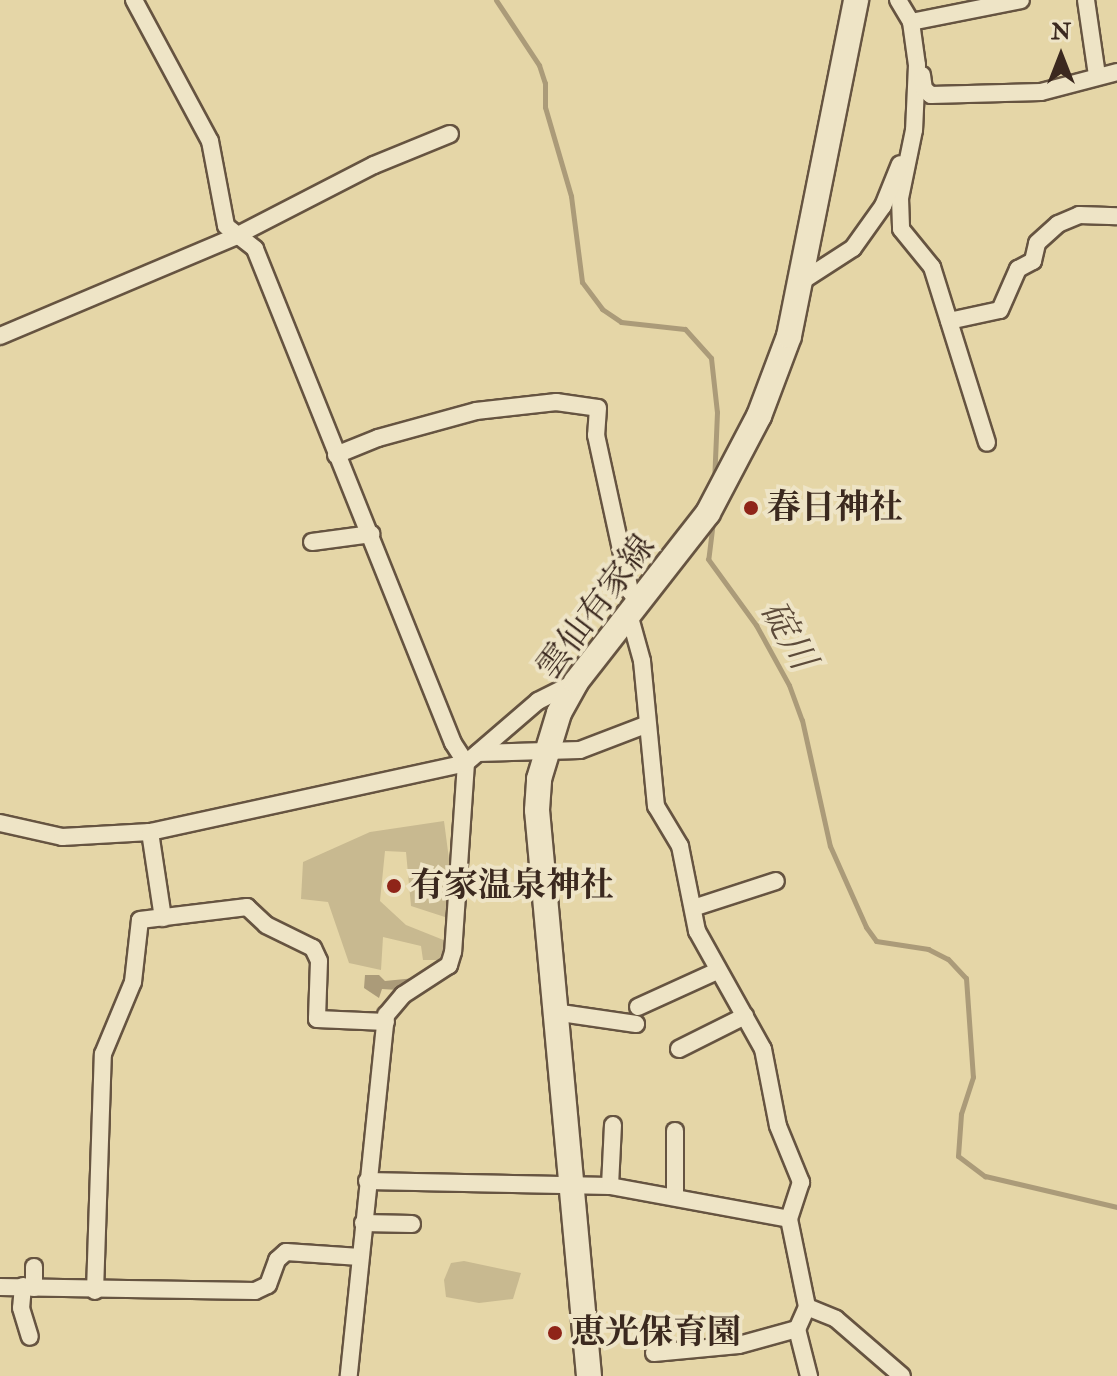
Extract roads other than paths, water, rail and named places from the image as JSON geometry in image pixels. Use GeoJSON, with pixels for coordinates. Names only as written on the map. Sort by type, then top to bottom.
{"type":"FeatureCollection","features":[{"type":"Feature","properties":{"kind":"main road","name":"雲仙有家線"},"geometry":{"type":"LineString","coordinates":[[589,1376],[537,810],[545,750],[576,682],[708,513],[759,416],[789,336],[856,0]]}},
{"type":"Feature","properties":{"kind":"street"},"geometry":{"type":"LineString","coordinates":[[134,0],[210,141],[226,226],[234,237],[255,249],[453,743],[472,758]]}},
{"type":"Feature","properties":{"kind":"street"},"geometry":{"type":"LineString","coordinates":[[898,0],[911,22],[917,65],[924,89],[931,95],[1041,92],[1117,72]]}},
{"type":"Feature","properties":{"kind":"street"},"geometry":{"type":"LineString","coordinates":[[911,22],[1021,0]]}},
{"type":"Feature","properties":{"kind":"street"},"geometry":{"type":"LineString","coordinates":[[1086,0],[1097,75]]}},
{"type":"Feature","properties":{"kind":"street"},"geometry":{"type":"LineString","coordinates":[[917,65],[914,130],[900,198],[901,229],[932,267],[987,443]]}},
{"type":"Feature","properties":{"kind":"street"},"geometry":{"type":"LineString","coordinates":[[799,283],[829,268],[869,229],[914,130]]}},
{"type":"Feature","properties":{"kind":"street"},"geometry":{"type":"LineString","coordinates":[[0,336],[234,237],[374,165],[450,134]]}},
{"type":"Feature","properties":{"kind":"street"},"geometry":{"type":"LineString","coordinates":[[949,321],[1000,310],[1018,269],[1033,261],[1037,243],[1058,224],[1079,215],[1117,216]]}},
{"type":"Feature","properties":{"kind":"street"},"geometry":{"type":"LineString","coordinates":[[336,455],[378,438],[476,411],[556,402],[598,408],[596,435],[634,609],[642,661],[645,725],[656,806],[680,846],[697,931],[763,1049],[778,1126],[801,1182],[789,1219],[807,1307],[797,1329],[809,1376]]}},
{"type":"Feature","properties":{"kind":"street"},"geometry":{"type":"LineString","coordinates":[[312,542],[371,534]]}},
{"type":"Feature","properties":{"kind":"street"},"geometry":{"type":"LineString","coordinates":[[349,1376],[386,1022],[394,1004],[449,965],[453,952],[472,758],[538,701],[576,682]]}},
{"type":"Feature","properties":{"kind":"street"},"geometry":{"type":"LineString","coordinates":[[0,823],[62,837],[150,832],[472,758],[545,750],[580,750],[645,725]]}},
{"type":"Feature","properties":{"kind":"street"},"geometry":{"type":"LineString","coordinates":[[150,832],[163,918]]}},
{"type":"Feature","properties":{"kind":"street"},"geometry":{"type":"LineString","coordinates":[[693,908],[776,881]]}},
{"type":"Feature","properties":{"kind":"street"},"geometry":{"type":"LineString","coordinates":[[95,1291],[103,1054],[133,982],[136,928],[140,920],[247,907],[266,925],[313,948],[319,961],[317,1019],[386,1022]]}},
{"type":"Feature","properties":{"kind":"street"},"geometry":{"type":"LineString","coordinates":[[554,1012],[637,1016],[717,971]]}},
{"type":"Feature","properties":{"kind":"street"},"geometry":{"type":"LineString","coordinates":[[679,1049],[745,1016]]}},
{"type":"Feature","properties":{"kind":"street"},"geometry":{"type":"LineString","coordinates":[[610,1186],[613,1125]]}},
{"type":"Feature","properties":{"kind":"street"},"geometry":{"type":"LineString","coordinates":[[675,1131],[675,1194]]}},
{"type":"Feature","properties":{"kind":"street"},"geometry":{"type":"LineString","coordinates":[[367,1181],[610,1186],[675,1194],[789,1219]]}},
{"type":"Feature","properties":{"kind":"street"},"geometry":{"type":"LineString","coordinates":[[363,1223],[412,1224]]}},
{"type":"Feature","properties":{"kind":"street"},"geometry":{"type":"LineString","coordinates":[[0,1287],[95,1291],[255,1291],[268,1285],[277,1260],[286,1252],[360,1257]]}},
{"type":"Feature","properties":{"kind":"street"},"geometry":{"type":"LineString","coordinates":[[30,1337],[21,1308],[34,1267]]}},
{"type":"Feature","properties":{"kind":"street"},"geometry":{"type":"LineString","coordinates":[[807,1307],[836,1319],[902,1376]]}},
{"type":"Feature","properties":{"kind":"street"},"geometry":{"type":"LineString","coordinates":[[654,1353],[739,1345],[797,1329]]}},
{"type":"Feature","properties":{"kind":"waterway","name":"碇川"},"geometry":{"type":"LineString","coordinates":[[496,0],[539,65],[545,83],[545,107],[571,196],[582,282],[602,309],[621,322],[685,329],[711,358],[717,412],[714,483]]}},
{"type":"Feature","properties":{"kind":"waterway","name":"碇川"},"geometry":{"type":"LineString","coordinates":[[713,521],[708,559],[756,625],[789,685],[802,720],[830,846],[866,927],[876,941],[928,949],[948,959],[966,978],[973,1077],[961,1114],[958,1156],[985,1176],[1117,1207]]}},
{"type":"Feature","properties":{"kind":"place","name":"春日神社"},"geometry":{"type":"Point","coordinates":[751,508]}},
{"type":"Feature","properties":{"kind":"place","name":"有家温泉神社"},"geometry":{"type":"Point","coordinates":[394,886]}},
{"type":"Feature","properties":{"kind":"place","name":"恵光保育園"},"geometry":{"type":"Point","coordinates":[555,1333]}}]}
